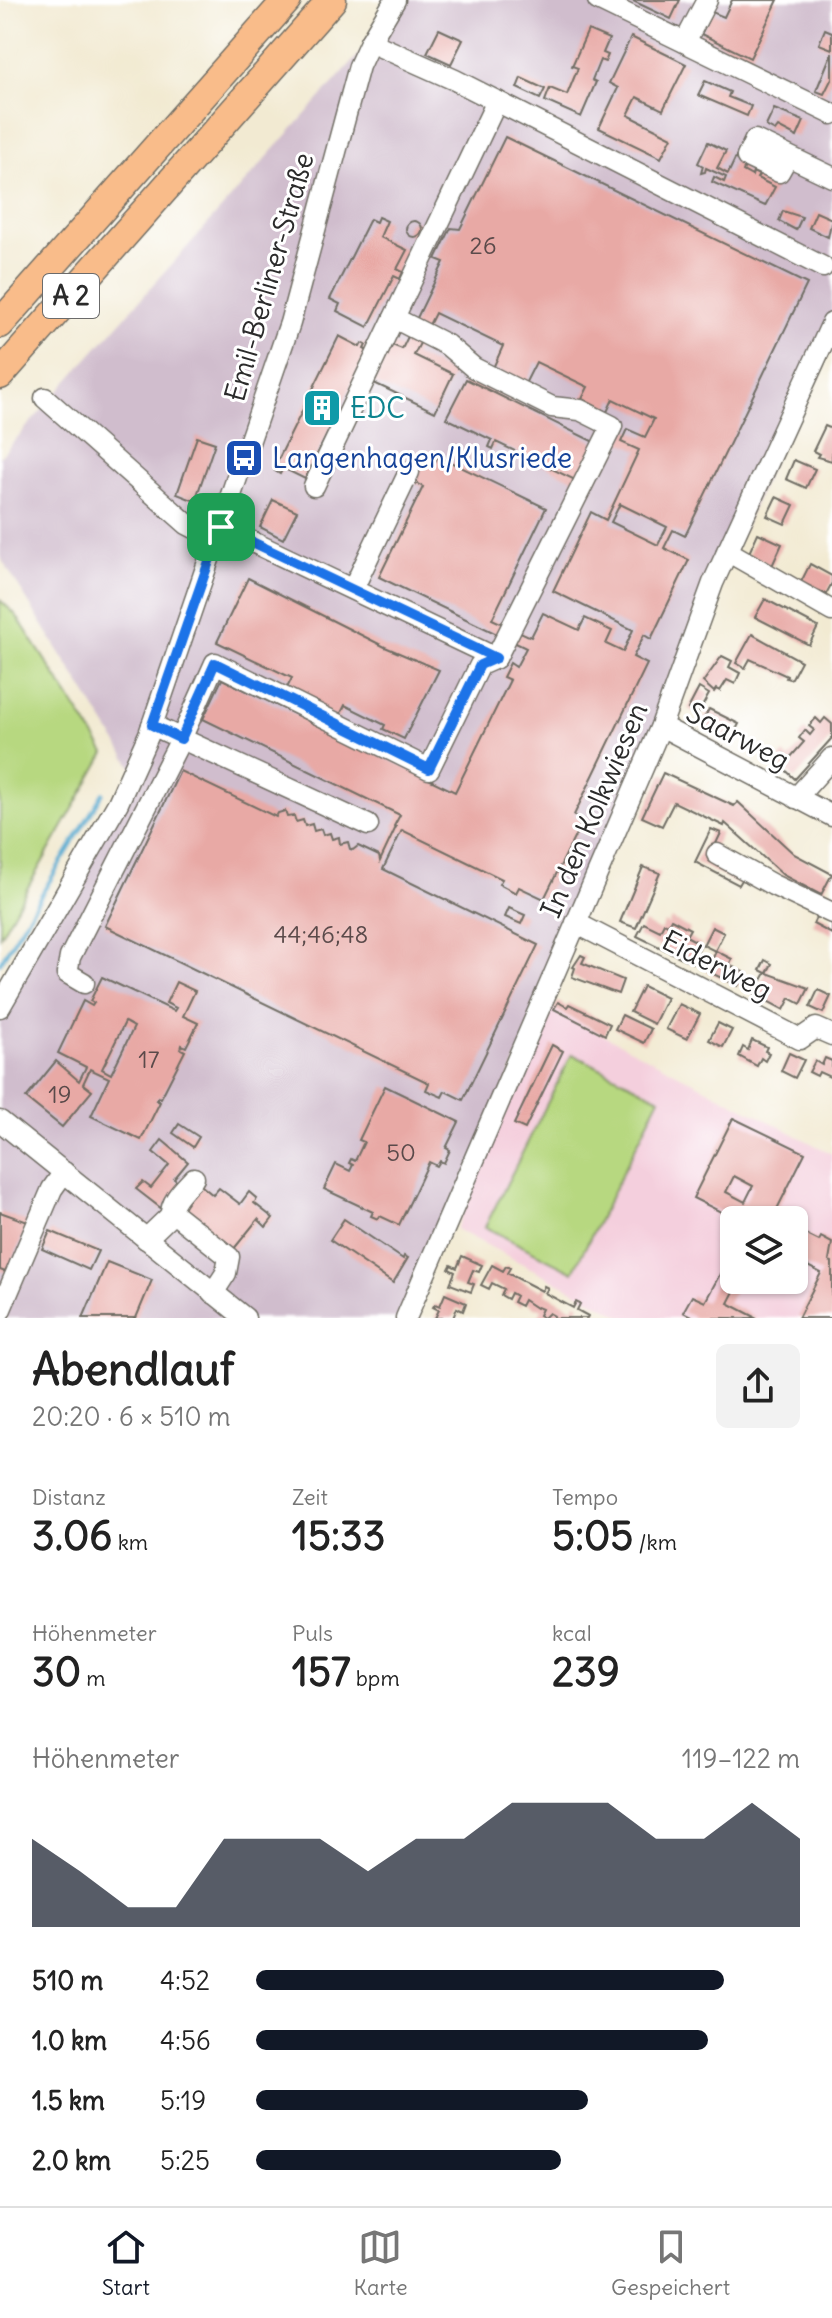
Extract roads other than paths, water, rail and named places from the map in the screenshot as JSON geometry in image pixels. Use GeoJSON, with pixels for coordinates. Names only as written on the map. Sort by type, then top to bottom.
{"type":"FeatureCollection","features":[{"type":"Feature","properties":{"kind":"highway"},"geometry":{"type":"LineString","coordinates":[[251,41],[277,0]]}},
{"type":"Feature","properties":{"kind":"highway","name":"A 2"},"geometry":{"type":"LineString","coordinates":[[0,324],[287,0]]}},
{"type":"Feature","properties":{"kind":"highway","name":"A 2"},"geometry":{"type":"LineString","coordinates":[[0,375],[332,0]]}},
{"type":"Feature","properties":{"kind":"highway"},"geometry":{"type":"LineString","coordinates":[[277,63],[351,0]]}},
{"type":"Feature","properties":{"kind":"street","name":"Emil-Berliner-Straße"},"geometry":{"type":"LineString","coordinates":[[0,1007],[118,803],[152,725],[290,323],[350,93],[370,42],[395,0]]}},
{"type":"Feature","properties":{"kind":"street"},"geometry":{"type":"LineString","coordinates":[[598,0],[832,114]]}},
{"type":"Feature","properties":{"kind":"street"},"geometry":{"type":"LineString","coordinates":[[685,42],[707,0]]}},
{"type":"Feature","properties":{"kind":"street"},"geometry":{"type":"LineString","coordinates":[[370,42],[497,101],[823,267]]}},
{"type":"Feature","properties":{"kind":"street"},"geometry":{"type":"LineString","coordinates":[[314,486],[497,101]]}},
{"type":"Feature","properties":{"kind":"street"},"geometry":{"type":"LineString","coordinates":[[788,156],[832,177]]}},
{"type":"Feature","properties":{"kind":"street"},"geometry":{"type":"LineString","coordinates":[[84,983],[67,973],[70,957],[181,739],[215,663],[429,769],[480,665],[496,658],[612,426],[580,410],[552,407],[474,368],[447,345],[394,318]]}},
{"type":"Feature","properties":{"kind":"street","name":"In den Kolkwiesen"},"geometry":{"type":"LineString","coordinates":[[406,1318],[661,726],[727,551],[832,324]]}},
{"type":"Feature","properties":{"kind":"street"},"geometry":{"type":"LineString","coordinates":[[45,398],[187,524],[219,533],[353,589],[496,658]]}},
{"type":"Feature","properties":{"kind":"street"},"geometry":{"type":"LineString","coordinates":[[353,589],[409,472]]}},
{"type":"Feature","properties":{"kind":"street"},"geometry":{"type":"LineString","coordinates":[[727,551],[832,611]]}},
{"type":"Feature","properties":{"kind":"street"},"geometry":{"type":"LineString","coordinates":[[152,725],[368,825]]}},
{"type":"Feature","properties":{"kind":"street","name":"Saarweg"},"geometry":{"type":"LineString","coordinates":[[661,726],[832,816]]}},
{"type":"Feature","properties":{"kind":"street"},"geometry":{"type":"LineString","coordinates":[[796,798],[832,758]]}},
{"type":"Feature","properties":{"kind":"street"},"geometry":{"type":"LineString","coordinates":[[717,854],[773,885],[829,905]]}},
{"type":"Feature","properties":{"kind":"street","name":"Eiderweg"},"geometry":{"type":"LineString","coordinates":[[576,923],[800,1039],[816,1028],[832,1035]]}},
{"type":"Feature","properties":{"kind":"street"},"geometry":{"type":"LineString","coordinates":[[0,1121],[245,1318]]}},
{"type":"Feature","properties":{"kind":"street"},"geometry":{"type":"LineString","coordinates":[[0,1311],[52,1189],[64,1172]]}},
{"type":"Feature","properties":{"kind":"street"},"geometry":{"type":"LineString","coordinates":[[171,1215],[174,1202],[194,1178]]}},
{"type":"Feature","properties":{"kind":"street"},"geometry":{"type":"LineString","coordinates":[[146,1239],[171,1215],[176,1215],[229,1257],[226,1273],[213,1293]]}},
{"type":"Feature","properties":{"kind":"waterway"},"geometry":{"type":"LineString","coordinates":[[0,963],[103,793]]}},
{"type":"Feature","properties":{"kind":"place","name":"EDC"},"geometry":{"type":"Point","coordinates":[322,408]}},
{"type":"Feature","properties":{"kind":"place","name":"Langenhagen/Klusriede"},"geometry":{"type":"Point","coordinates":[244,458]}}]}
